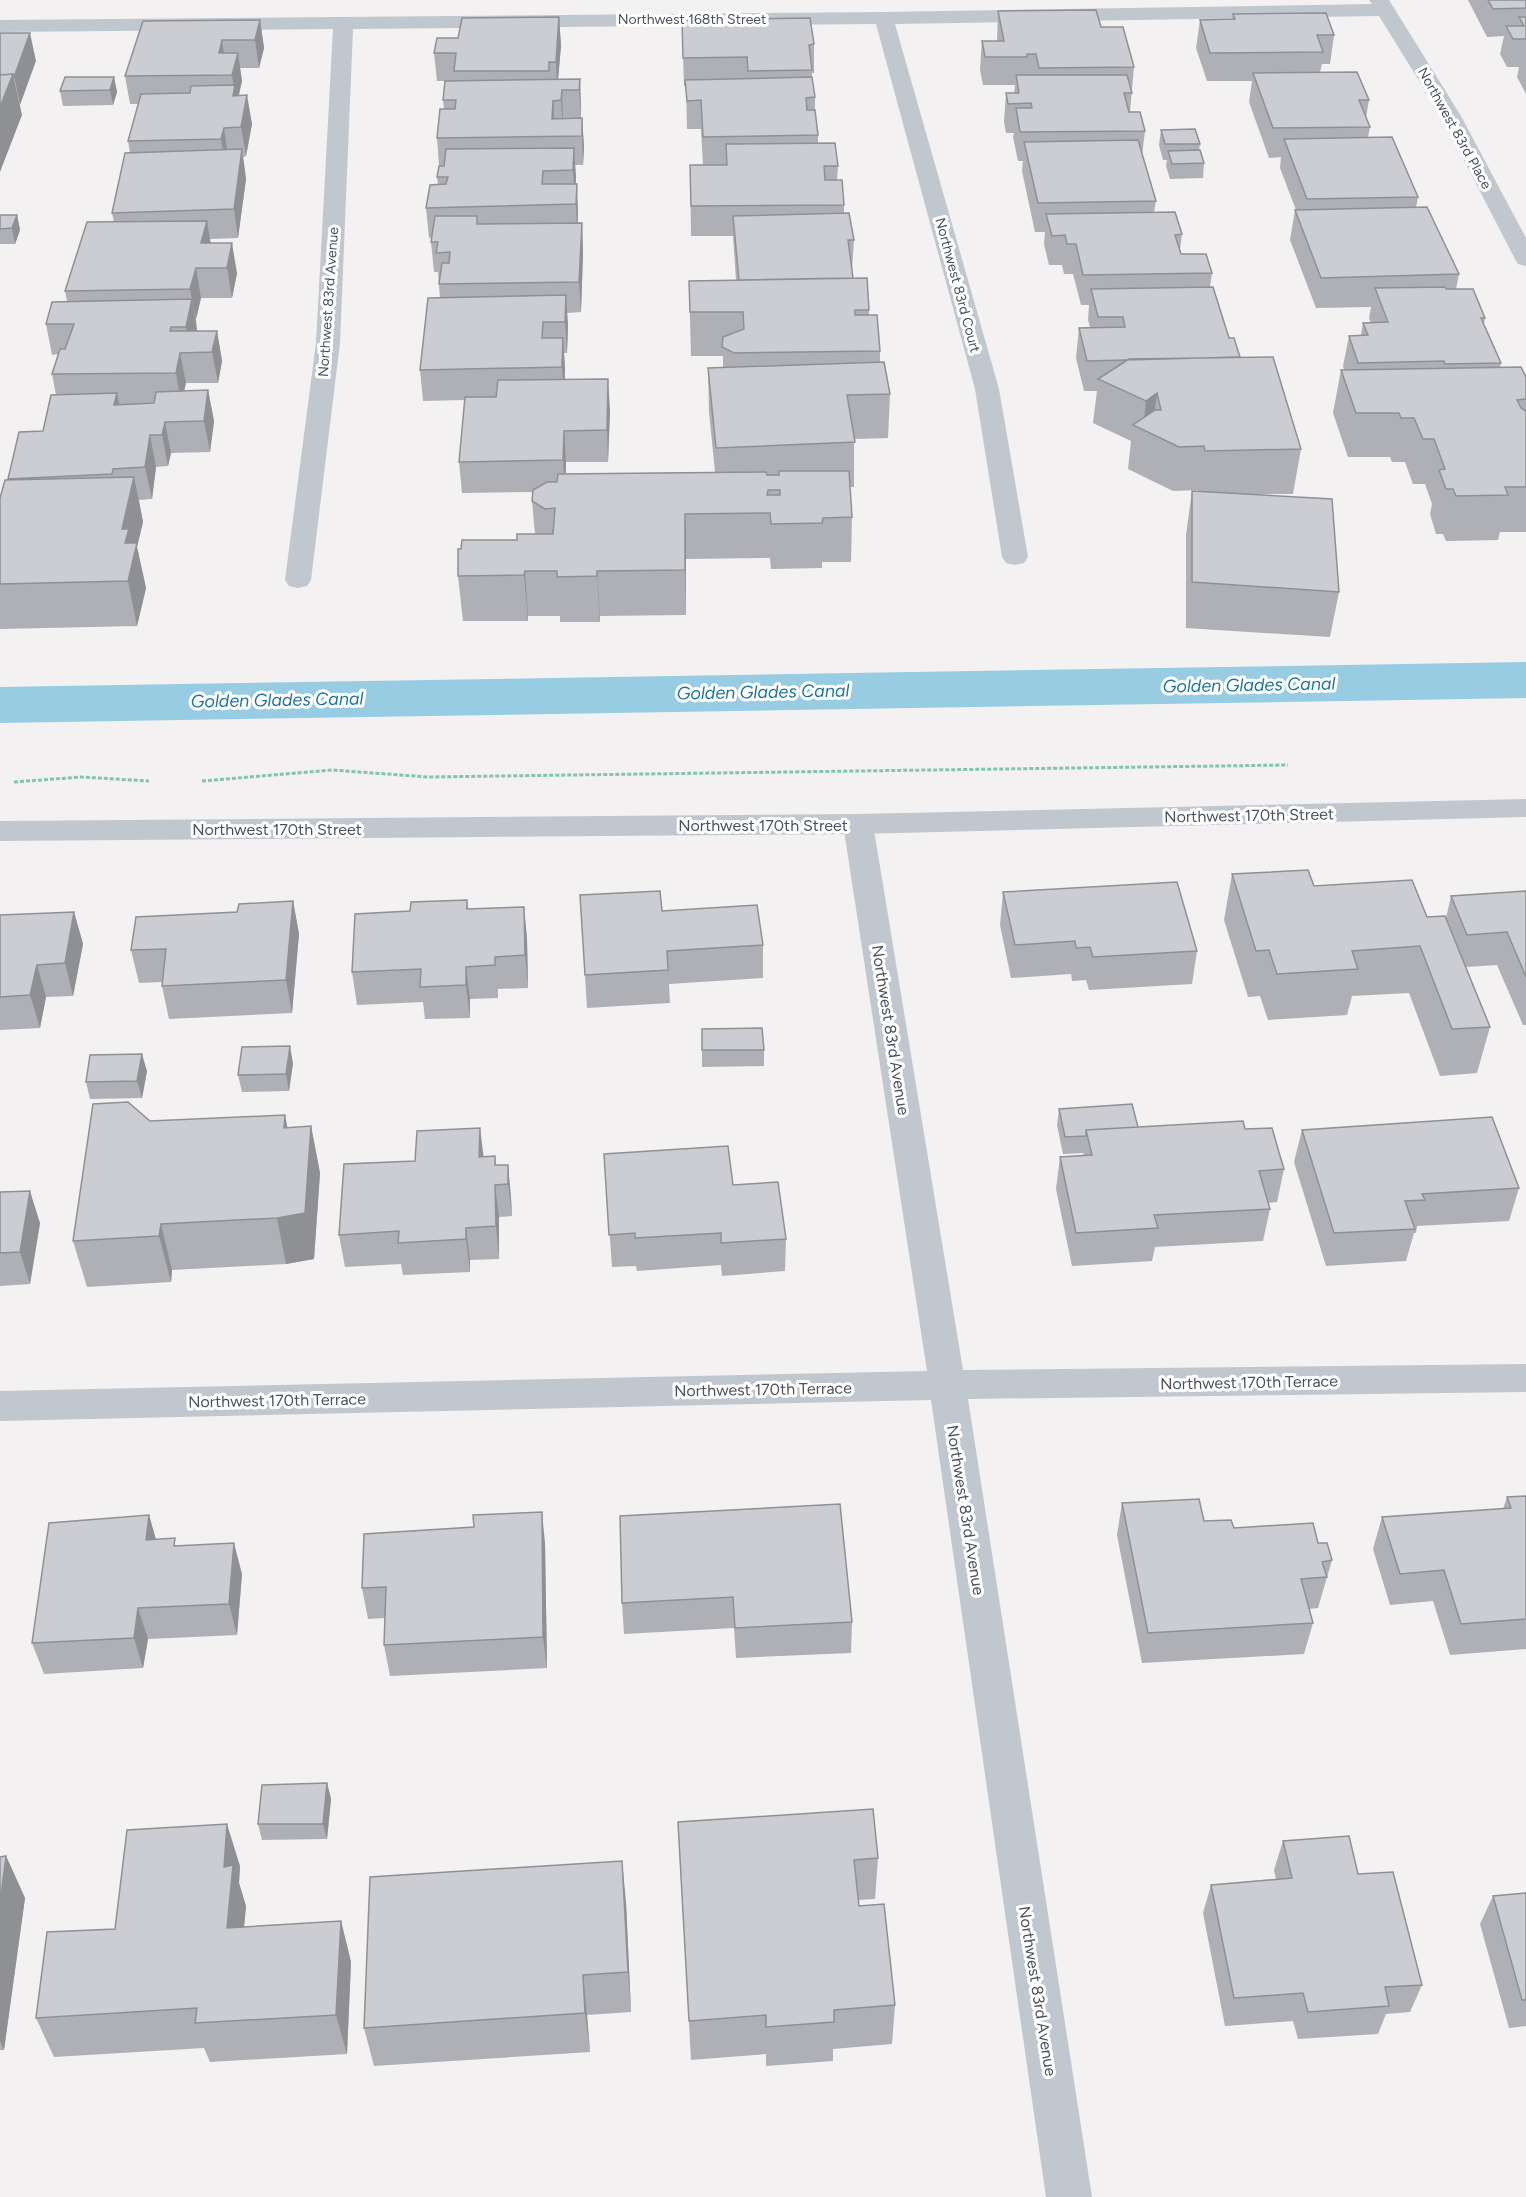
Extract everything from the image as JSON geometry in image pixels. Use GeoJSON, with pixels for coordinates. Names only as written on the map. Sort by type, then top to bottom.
{"type":"FeatureCollection","features":[{"type":"Feature","properties":{"kind":"street","name":"Northwest 168th Street"},"geometry":{"type":"LineString","coordinates":[[0,26],[884,18],[1382,5]]}},
{"type":"Feature","properties":{"kind":"street","name":"Northwest 83rd Place"},"geometry":{"type":"LineString","coordinates":[[1382,5],[1451,116],[1526,259]]}},
{"type":"Feature","properties":{"kind":"street","name":"Northwest 83rd Court"},"geometry":{"type":"LineString","coordinates":[[884,18],[987,390],[1015,556]]}},
{"type":"Feature","properties":{"kind":"street","name":"Northwest 83rd Avenue"},"geometry":{"type":"LineString","coordinates":[[298,580],[328,343],[343,22]]}},
{"type":"Feature","properties":{"kind":"street","name":"Northwest 170th Street"},"geometry":{"type":"LineString","coordinates":[[0,831],[858,824],[1526,808]]}},
{"type":"Feature","properties":{"kind":"street","name":"Northwest 83rd Avenue"},"geometry":{"type":"LineString","coordinates":[[858,824],[947,1385],[1069,2197]]}},
{"type":"Feature","properties":{"kind":"street","name":"Northwest 170th Terrace"},"geometry":{"type":"LineString","coordinates":[[0,1406],[947,1385],[1526,1378]]}},
{"type":"Feature","properties":{"kind":"path"},"geometry":{"type":"LineString","coordinates":[[196,781],[332,770],[428,777],[1298,765]]}},
{"type":"Feature","properties":{"kind":"path"},"geometry":{"type":"LineString","coordinates":[[11,783],[56,776],[104,776],[150,781]]}},
{"type":"Feature","properties":{"kind":"building"},"geometry":{"type":"Polygon","coordinates":[[[1488,0],[1526,0],[1526,8],[1493,9],[1488,0]]]}},
{"type":"Feature","properties":{"kind":"building"},"geometry":{"type":"Polygon","coordinates":[[[1096,10],[1101,27],[1123,27],[1134,67],[1039,68],[1036,54],[1027,54],[1027,57],[985,57],[982,41],[1004,41],[998,11],[1096,10]]]}},
{"type":"Feature","properties":{"kind":"building"},"geometry":{"type":"Polygon","coordinates":[[[1326,13],[1334,35],[1317,35],[1323,52],[1210,53],[1200,20],[1235,19],[1233,14],[1326,13]]]}},
{"type":"Feature","properties":{"kind":"building"},"geometry":{"type":"Polygon","coordinates":[[[559,17],[556,62],[549,62],[549,71],[454,71],[456,53],[434,53],[437,38],[458,38],[462,18],[559,17]]]}},
{"type":"Feature","properties":{"kind":"building"},"geometry":{"type":"Polygon","coordinates":[[[1519,17],[1526,17],[1526,39],[1513,39],[1506,26],[1524,26],[1519,17]]]}},
{"type":"Feature","properties":{"kind":"building"},"geometry":{"type":"Polygon","coordinates":[[[810,18],[814,44],[809,45],[812,70],[748,71],[747,57],[683,58],[682,20],[810,18]]]}},
{"type":"Feature","properties":{"kind":"building"},"geometry":{"type":"Polygon","coordinates":[[[260,20],[255,40],[222,40],[219,53],[238,53],[232,75],[125,76],[143,21],[260,20]]]}},
{"type":"Feature","properties":{"kind":"building"},"geometry":{"type":"Polygon","coordinates":[[[0,33],[30,33],[14,77],[13,74],[0,75],[0,33]]]}},
{"type":"Feature","properties":{"kind":"building"},"geometry":{"type":"Polygon","coordinates":[[[1357,72],[1369,100],[1359,100],[1370,127],[1273,128],[1253,73],[1357,72]]]}},
{"type":"Feature","properties":{"kind":"building"},"geometry":{"type":"Polygon","coordinates":[[[13,74],[0,107],[0,75],[13,74]]]}},
{"type":"Feature","properties":{"kind":"building"},"geometry":{"type":"Polygon","coordinates":[[[1016,75],[1127,75],[1132,93],[1124,93],[1129,112],[1140,112],[1145,131],[1020,132],[1016,108],[1032,108],[1031,103],[1008,104],[1006,93],[1019,93],[1016,75]]]}},
{"type":"Feature","properties":{"kind":"building"},"geometry":{"type":"Polygon","coordinates":[[[65,77],[114,77],[110,90],[60,91],[65,77]]]}},
{"type":"Feature","properties":{"kind":"building"},"geometry":{"type":"Polygon","coordinates":[[[812,77],[815,97],[806,98],[807,110],[815,110],[818,135],[703,137],[701,100],[687,101],[685,80],[812,77]]]}},
{"type":"Feature","properties":{"kind":"building"},"geometry":{"type":"Polygon","coordinates":[[[580,79],[579,90],[562,90],[561,100],[553,101],[552,119],[582,118],[582,136],[437,138],[440,109],[455,109],[456,100],[443,100],[445,81],[580,79]]]}},
{"type":"Feature","properties":{"kind":"building"},"geometry":{"type":"Polygon","coordinates":[[[235,85],[233,96],[247,95],[241,127],[224,128],[221,139],[128,141],[141,94],[190,93],[191,86],[235,85]]]}},
{"type":"Feature","properties":{"kind":"building"},"geometry":{"type":"Polygon","coordinates":[[[1195,129],[1200,144],[1165,144],[1161,130],[1195,129]]]}},
{"type":"Feature","properties":{"kind":"building"},"geometry":{"type":"Polygon","coordinates":[[[1392,137],[1418,197],[1307,199],[1284,139],[1392,137]]]}},
{"type":"Feature","properties":{"kind":"building"},"geometry":{"type":"Polygon","coordinates":[[[1138,140],[1156,201],[1038,203],[1024,142],[1138,140]]]}},
{"type":"Feature","properties":{"kind":"building"},"geometry":{"type":"Polygon","coordinates":[[[835,143],[838,166],[824,166],[825,180],[842,180],[844,205],[691,206],[690,165],[727,165],[726,144],[835,143]]]}},
{"type":"Feature","properties":{"kind":"building"},"geometry":{"type":"Polygon","coordinates":[[[574,148],[573,170],[543,171],[542,184],[577,184],[576,204],[426,208],[430,185],[446,184],[448,177],[437,177],[439,166],[444,166],[446,149],[574,148]]]}},
{"type":"Feature","properties":{"kind":"building"},"geometry":{"type":"Polygon","coordinates":[[[242,149],[234,209],[112,213],[125,153],[242,149]]]}},
{"type":"Feature","properties":{"kind":"building"},"geometry":{"type":"Polygon","coordinates":[[[1200,150],[1204,163],[1172,164],[1168,151],[1200,150]]]}},
{"type":"Feature","properties":{"kind":"building"},"geometry":{"type":"Polygon","coordinates":[[[1427,207],[1459,274],[1321,278],[1295,210],[1427,207]]]}},
{"type":"Feature","properties":{"kind":"building"},"geometry":{"type":"Polygon","coordinates":[[[1175,212],[1182,234],[1175,235],[1181,254],[1206,254],[1212,273],[1083,275],[1076,244],[1067,244],[1065,235],[1052,236],[1046,214],[1175,212]]]}},
{"type":"Feature","properties":{"kind":"building"},"geometry":{"type":"Polygon","coordinates":[[[849,213],[854,240],[848,240],[853,278],[739,280],[733,216],[849,213]]]}},
{"type":"Feature","properties":{"kind":"building"},"geometry":{"type":"Polygon","coordinates":[[[0,215],[17,215],[12,228],[0,229],[0,215]]]}},
{"type":"Feature","properties":{"kind":"building"},"geometry":{"type":"Polygon","coordinates":[[[435,216],[477,216],[477,224],[582,223],[579,282],[439,284],[442,263],[449,263],[450,252],[436,253],[438,242],[431,242],[435,216]]]}},
{"type":"Feature","properties":{"kind":"building"},"geometry":{"type":"Polygon","coordinates":[[[207,221],[201,243],[232,243],[227,268],[196,268],[190,289],[65,291],[87,222],[207,221]]]}},
{"type":"Feature","properties":{"kind":"building"},"geometry":{"type":"Polygon","coordinates":[[[867,278],[869,310],[855,310],[855,315],[877,315],[880,351],[734,353],[722,347],[723,337],[744,329],[743,312],[690,312],[689,281],[867,278]]]}},
{"type":"Feature","properties":{"kind":"building"},"geometry":{"type":"Polygon","coordinates":[[[1213,287],[1229,338],[1234,338],[1240,357],[1087,361],[1079,328],[1125,327],[1123,317],[1098,317],[1091,289],[1213,287]]]}},
{"type":"Feature","properties":{"kind":"building"},"geometry":{"type":"Polygon","coordinates":[[[1445,287],[1446,289],[1473,289],[1485,318],[1481,318],[1501,363],[1445,364],[1444,361],[1358,363],[1349,336],[1368,335],[1363,323],[1388,322],[1375,288],[1445,287]]]}},
{"type":"Feature","properties":{"kind":"building"},"geometry":{"type":"Polygon","coordinates":[[[566,295],[565,322],[543,322],[542,338],[563,338],[562,367],[420,370],[428,298],[566,295]]]}},
{"type":"Feature","properties":{"kind":"building"},"geometry":{"type":"Polygon","coordinates":[[[192,299],[186,327],[171,327],[170,331],[217,331],[212,352],[180,353],[176,373],[52,374],[60,349],[65,349],[74,324],[46,324],[52,302],[192,299]]]}},
{"type":"Feature","properties":{"kind":"building"},"geometry":{"type":"Polygon","coordinates":[[[1273,357],[1301,449],[1205,451],[1204,446],[1179,447],[1133,425],[1155,410],[1161,410],[1157,393],[1146,401],[1098,379],[1129,359],[1273,357]]]}},
{"type":"Feature","properties":{"kind":"building"},"geometry":{"type":"Polygon","coordinates":[[[884,362],[890,394],[847,395],[855,442],[716,448],[708,368],[884,362]]]}},
{"type":"Feature","properties":{"kind":"building"},"geometry":{"type":"Polygon","coordinates":[[[1521,367],[1526,377],[1526,399],[1517,400],[1521,408],[1526,411],[1526,487],[1505,487],[1508,495],[1456,496],[1453,489],[1446,489],[1439,470],[1445,469],[1434,439],[1423,439],[1414,418],[1401,418],[1399,413],[1356,413],[1341,370],[1521,367]]]}},
{"type":"Feature","properties":{"kind":"building"},"geometry":{"type":"Polygon","coordinates":[[[608,379],[607,430],[564,431],[563,460],[459,462],[465,397],[496,397],[498,380],[608,379]]]}},
{"type":"Feature","properties":{"kind":"building"},"geometry":{"type":"Polygon","coordinates":[[[208,390],[204,421],[165,422],[162,435],[150,435],[145,467],[113,469],[112,474],[8,479],[19,432],[43,431],[51,395],[117,393],[114,405],[154,403],[156,392],[208,390]]]}},
{"type":"Feature","properties":{"kind":"building"},"geometry":{"type":"Polygon","coordinates":[[[779,471],[849,471],[852,517],[823,518],[822,523],[771,524],[770,513],[685,514],[685,570],[597,571],[597,576],[557,577],[557,571],[525,571],[524,575],[458,576],[458,549],[461,549],[462,540],[517,540],[517,534],[553,534],[555,508],[545,509],[532,501],[533,490],[547,482],[557,482],[558,474],[766,472],[767,475],[779,475],[779,471]],[[768,490],[767,495],[780,495],[780,490],[768,490]]]}},
{"type":"Feature","properties":{"kind":"building"},"geometry":{"type":"Polygon","coordinates":[[[134,477],[122,529],[129,529],[125,543],[137,543],[128,581],[0,584],[0,498],[5,480],[134,477]]]}},
{"type":"Feature","properties":{"kind":"building"},"geometry":{"type":"Polygon","coordinates":[[[1192,491],[1332,499],[1339,592],[1192,582],[1192,491]]]}},
{"type":"Feature","properties":{"kind":"building"},"geometry":{"type":"Polygon","coordinates":[[[1308,870],[1314,886],[1412,880],[1427,917],[1445,916],[1490,1027],[1452,1029],[1420,946],[1352,951],[1358,969],[1277,974],[1269,950],[1256,951],[1232,874],[1308,870]]]}},
{"type":"Feature","properties":{"kind":"building"},"geometry":{"type":"Polygon","coordinates":[[[1177,882],[1197,951],[1093,957],[1090,947],[1076,948],[1075,941],[1015,945],[1003,892],[1177,882]]]}},
{"type":"Feature","properties":{"kind":"building"},"geometry":{"type":"Polygon","coordinates":[[[660,891],[662,911],[757,905],[763,945],[667,951],[668,970],[585,975],[580,895],[660,891]]]}},
{"type":"Feature","properties":{"kind":"building"},"geometry":{"type":"Polygon","coordinates":[[[1526,891],[1526,977],[1507,932],[1467,935],[1451,896],[1526,891]]]}},
{"type":"Feature","properties":{"kind":"building"},"geometry":{"type":"Polygon","coordinates":[[[467,900],[467,909],[524,907],[525,955],[495,957],[495,965],[466,967],[466,985],[420,987],[421,969],[352,972],[355,914],[410,911],[411,902],[467,900]]]}},
{"type":"Feature","properties":{"kind":"building"},"geometry":{"type":"Polygon","coordinates":[[[293,901],[286,980],[162,986],[166,949],[131,950],[136,917],[237,912],[239,904],[293,901]]]}},
{"type":"Feature","properties":{"kind":"building"},"geometry":{"type":"Polygon","coordinates":[[[74,912],[65,963],[37,965],[30,995],[0,997],[0,915],[74,912]]]}},
{"type":"Feature","properties":{"kind":"building"},"geometry":{"type":"Polygon","coordinates":[[[762,1028],[764,1050],[702,1050],[702,1029],[762,1028]]]}},
{"type":"Feature","properties":{"kind":"building"},"geometry":{"type":"Polygon","coordinates":[[[290,1046],[286,1074],[238,1075],[242,1047],[290,1046]]]}},
{"type":"Feature","properties":{"kind":"building"},"geometry":{"type":"Polygon","coordinates":[[[142,1054],[137,1081],[86,1082],[90,1055],[142,1054]]]}},
{"type":"Feature","properties":{"kind":"building"},"geometry":{"type":"Polygon","coordinates":[[[128,1102],[150,1121],[285,1115],[284,1128],[311,1126],[305,1213],[277,1218],[161,1224],[159,1236],[73,1241],[93,1104],[128,1102]]]}},
{"type":"Feature","properties":{"kind":"building"},"geometry":{"type":"Polygon","coordinates":[[[1132,1104],[1138,1127],[1086,1130],[1086,1136],[1065,1137],[1059,1109],[1132,1104]]]}},
{"type":"Feature","properties":{"kind":"building"},"geometry":{"type":"Polygon","coordinates":[[[1492,1117],[1519,1188],[1422,1194],[1425,1200],[1405,1201],[1415,1229],[1334,1233],[1302,1130],[1492,1117]]]}},
{"type":"Feature","properties":{"kind":"building"},"geometry":{"type":"Polygon","coordinates":[[[1243,1121],[1245,1129],[1272,1128],[1284,1169],[1259,1171],[1270,1209],[1154,1215],[1158,1228],[1076,1233],[1060,1157],[1092,1155],[1086,1130],[1243,1121]]]}},
{"type":"Feature","properties":{"kind":"building"},"geometry":{"type":"Polygon","coordinates":[[[480,1128],[479,1157],[495,1156],[495,1165],[508,1165],[508,1184],[495,1185],[496,1226],[466,1228],[466,1239],[398,1243],[399,1231],[339,1235],[344,1164],[415,1161],[417,1131],[480,1128]]]}},
{"type":"Feature","properties":{"kind":"building"},"geometry":{"type":"Polygon","coordinates":[[[728,1146],[733,1185],[778,1182],[786,1239],[721,1243],[721,1233],[635,1238],[635,1233],[609,1235],[604,1154],[728,1146]]]}},
{"type":"Feature","properties":{"kind":"building"},"geometry":{"type":"Polygon","coordinates":[[[30,1191],[20,1252],[0,1253],[0,1192],[30,1191]]]}},
{"type":"Feature","properties":{"kind":"building"},"geometry":{"type":"Polygon","coordinates":[[[1526,1496],[1526,1619],[1461,1624],[1444,1570],[1400,1574],[1382,1517],[1511,1508],[1507,1497],[1526,1496]]]}},
{"type":"Feature","properties":{"kind":"building"},"geometry":{"type":"Polygon","coordinates":[[[1199,1499],[1204,1521],[1231,1520],[1234,1528],[1313,1523],[1318,1543],[1327,1543],[1332,1560],[1322,1562],[1327,1577],[1301,1579],[1313,1623],[1148,1633],[1122,1503],[1199,1499]]]}},
{"type":"Feature","properties":{"kind":"building"},"geometry":{"type":"Polygon","coordinates":[[[840,1504],[852,1622],[735,1628],[733,1597],[622,1603],[620,1516],[840,1504]]]}},
{"type":"Feature","properties":{"kind":"building"},"geometry":{"type":"Polygon","coordinates":[[[542,1512],[543,1637],[384,1645],[386,1587],[362,1588],[364,1534],[474,1527],[473,1515],[542,1512]]]}},
{"type":"Feature","properties":{"kind":"building"},"geometry":{"type":"Polygon","coordinates":[[[149,1515],[146,1540],[175,1538],[174,1546],[234,1543],[229,1604],[138,1608],[134,1638],[32,1643],[49,1523],[149,1515]]]}},
{"type":"Feature","properties":{"kind":"building"},"geometry":{"type":"Polygon","coordinates":[[[327,1783],[323,1824],[258,1824],[262,1785],[327,1783]]]}},
{"type":"Feature","properties":{"kind":"building"},"geometry":{"type":"Polygon","coordinates":[[[873,1809],[878,1858],[854,1860],[859,1906],[884,1904],[895,2005],[834,2010],[834,2022],[766,2027],[766,2015],[689,2021],[678,1822],[873,1809]]]}},
{"type":"Feature","properties":{"kind":"building"},"geometry":{"type":"Polygon","coordinates":[[[227,1824],[224,1867],[233,1865],[227,1928],[341,1921],[336,2015],[195,2023],[197,2008],[36,2018],[47,1932],[115,1929],[127,1830],[227,1824]]]}},
{"type":"Feature","properties":{"kind":"building"},"geometry":{"type":"Polygon","coordinates":[[[1349,1836],[1358,1874],[1393,1872],[1422,1985],[1385,1987],[1389,2006],[1308,2012],[1303,1993],[1234,1998],[1211,1885],[1292,1878],[1283,1841],[1349,1836]]]}},
{"type":"Feature","properties":{"kind":"building"},"geometry":{"type":"Polygon","coordinates":[[[6,1856],[0,1903],[0,1857],[6,1856]]]}},
{"type":"Feature","properties":{"kind":"building"},"geometry":{"type":"Polygon","coordinates":[[[622,1861],[628,1972],[583,1975],[585,2013],[364,2028],[370,1877],[622,1861]]]}},
{"type":"Feature","properties":{"kind":"building"},"geometry":{"type":"Polygon","coordinates":[[[1526,1893],[1526,2000],[1522,2000],[1493,1896],[1526,1893]]]}},
{"type":"Feature","properties":{"kind":"waterway","name":"Golden Glades Canal"},"geometry":{"type":"LineString","coordinates":[[0,705],[1526,680]]}}]}
